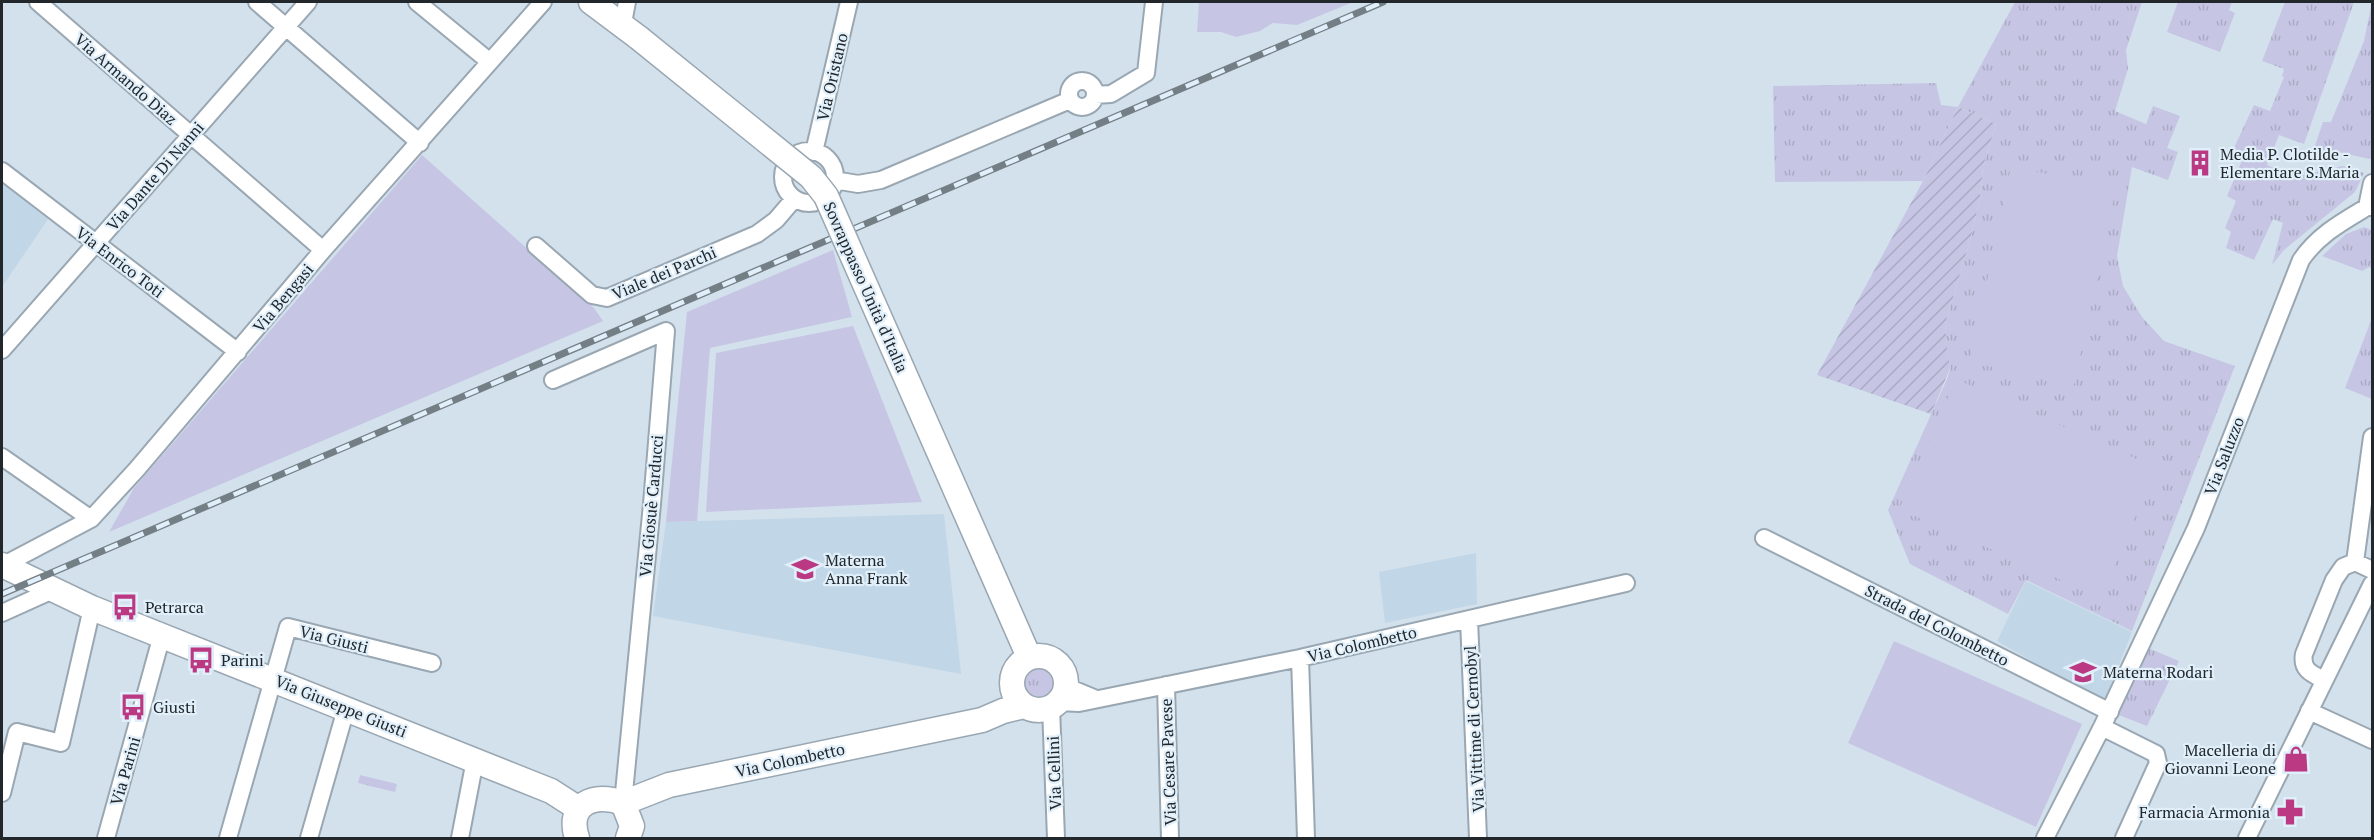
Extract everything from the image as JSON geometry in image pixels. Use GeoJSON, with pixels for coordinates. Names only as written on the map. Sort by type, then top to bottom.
{"type":"FeatureCollection","features":[{"type":"Feature","properties":{"kind":"street","name":"Via Armando Diaz"},"geometry":{"type":"LineString","coordinates":[[38,2],[323,250]]}},
{"type":"Feature","properties":{"kind":"street"},"geometry":{"type":"LineString","coordinates":[[256,2],[420,143]]}},
{"type":"Feature","properties":{"kind":"street","name":"Via Dante Di Nanni"},"geometry":{"type":"LineString","coordinates":[[2,350],[308,2]]}},
{"type":"Feature","properties":{"kind":"street"},"geometry":{"type":"LineString","coordinates":[[417,2],[490,62]]}},
{"type":"Feature","properties":{"kind":"street","name":"Via Bengasi"},"geometry":{"type":"LineString","coordinates":[[2,565],[91,519],[238,352],[323,250],[543,2]]}},
{"type":"Feature","properties":{"kind":"street","name":"Sovrappasso Unità d'Italia"},"geometry":{"type":"LineString","coordinates":[[591,2],[630,21],[811,177],[826,196],[1029,657]]}},
{"type":"Feature","properties":{"kind":"street","name":"Via Oristano"},"geometry":{"type":"LineString","coordinates":[[814,152],[849,2]]}},
{"type":"Feature","properties":{"kind":"street"},"geometry":{"type":"LineString","coordinates":[[834,180],[858,184],[882,180],[1071,100],[1077,106],[1084,107],[1093,102],[1095,95],[1110,94],[1146,73],[1154,2]]}},
{"type":"Feature","properties":{"kind":"street"},"geometry":{"type":"LineString","coordinates":[[814,152],[824,157],[831,165],[834,180],[830,192],[819,201],[807,203],[794,199],[786,189],[784,170],[795,155],[814,152]]}},
{"type":"Feature","properties":{"kind":"street","name":"Via Enrico Toti"},"geometry":{"type":"LineString","coordinates":[[2,171],[238,352]]}},
{"type":"Feature","properties":{"kind":"street","name":"Via Saluzzo"},"geometry":{"type":"LineString","coordinates":[[2045,838],[2110,712],[2196,528],[2301,260],[2310,247],[2333,226],[2371,208],[2373,183]]}},
{"type":"Feature","properties":{"kind":"street","name":"Viale dei Parchi"},"geometry":{"type":"LineString","coordinates":[[536,246],[592,295],[607,298],[757,234],[776,220],[794,199]]}},
{"type":"Feature","properties":{"kind":"street","name":"Via Giosuè Carducci"},"geometry":{"type":"LineString","coordinates":[[553,380],[666,331],[623,803]]}},
{"type":"Feature","properties":{"kind":"street"},"geometry":{"type":"LineString","coordinates":[[2355,562],[2372,444]]}},
{"type":"Feature","properties":{"kind":"street"},"geometry":{"type":"LineString","coordinates":[[2,457],[91,519]]}},
{"type":"Feature","properties":{"kind":"street","name":"Strada del Colombetto"},"geometry":{"type":"LineString","coordinates":[[1764,538],[2110,712]]}},
{"type":"Feature","properties":{"kind":"street"},"geometry":{"type":"LineString","coordinates":[[2324,680],[2308,672],[2304,666],[2304,654],[2334,580],[2343,567],[2355,562],[2373,570]]}},
{"type":"Feature","properties":{"kind":"street","name":"Via Giuseppe Giusti"},"geometry":{"type":"LineString","coordinates":[[2,565],[92,608],[551,790],[579,809]]}},
{"type":"Feature","properties":{"kind":"street","name":"Via Colombetto"},"geometry":{"type":"LineString","coordinates":[[623,803],[669,784],[960,725],[1024,706],[1037,710],[1055,705],[1079,703],[1299,658],[1626,583]]}},
{"type":"Feature","properties":{"kind":"street"},"geometry":{"type":"LineString","coordinates":[[2247,838],[2373,584]]}},
{"type":"Feature","properties":{"kind":"street"},"geometry":{"type":"LineString","coordinates":[[2,613],[53,590]]}},
{"type":"Feature","properties":{"kind":"street"},"geometry":{"type":"LineString","coordinates":[[2,793],[16,732],[61,743],[92,608]]}},
{"type":"Feature","properties":{"kind":"street","name":"Via Vittime di Cernobyl"},"geometry":{"type":"LineString","coordinates":[[1468,619],[1478,838]]}},
{"type":"Feature","properties":{"kind":"street","name":"Via Giusti"},"geometry":{"type":"LineString","coordinates":[[272,679],[288,627],[432,663]]}},
{"type":"Feature","properties":{"kind":"street","name":"Via Parini"},"geometry":{"type":"LineString","coordinates":[[106,838],[162,635]]}},
{"type":"Feature","properties":{"kind":"street"},"geometry":{"type":"LineString","coordinates":[[1029,657],[1036,655],[1050,657],[1061,666],[1072,688],[1096,699]]}},
{"type":"Feature","properties":{"kind":"street","name":"Via Colombetto"},"geometry":{"type":"LineString","coordinates":[[960,725],[988,708],[1011,681],[1019,664],[1029,657]]}},
{"type":"Feature","properties":{"kind":"street"},"geometry":{"type":"LineString","coordinates":[[1299,658],[1306,838]]}},
{"type":"Feature","properties":{"kind":"street"},"geometry":{"type":"LineString","coordinates":[[228,838],[272,679]]}},
{"type":"Feature","properties":{"kind":"street"},"geometry":{"type":"LineString","coordinates":[[1055,705],[1063,696],[1066,679]]}},
{"type":"Feature","properties":{"kind":"street"},"geometry":{"type":"LineString","coordinates":[[1011,681],[1013,692],[1024,706]]}},
{"type":"Feature","properties":{"kind":"street","name":"Via Cesare Pavese"},"geometry":{"type":"LineString","coordinates":[[1166,685],[1170,838]]}},
{"type":"Feature","properties":{"kind":"street","name":"Via Cellini"},"geometry":{"type":"LineString","coordinates":[[1055,705],[1056,838]]}},
{"type":"Feature","properties":{"kind":"street"},"geometry":{"type":"LineString","coordinates":[[309,838],[346,709]]}},
{"type":"Feature","properties":{"kind":"street"},"geometry":{"type":"LineString","coordinates":[[2309,711],[2373,740]]}},
{"type":"Feature","properties":{"kind":"street"},"geometry":{"type":"LineString","coordinates":[[2102,727],[2156,754],[2158,763],[2124,838]]}},
{"type":"Feature","properties":{"kind":"street"},"geometry":{"type":"LineString","coordinates":[[460,838],[475,760]]}},
{"type":"Feature","properties":{"kind":"street"},"geometry":{"type":"LineString","coordinates":[[577,838],[573,826],[579,809],[594,798],[612,799],[623,803],[632,826],[628,838]]}},
{"type":"Feature","properties":{"kind":"shaded area"},"geometry":{"type":"Polygon","coordinates":[[[2,183],[48,219],[2,287],[2,183]]]}},
{"type":"Feature","properties":{"kind":"shaded area","name":"Materna Anna Frank"},"geometry":{"type":"Polygon","coordinates":[[[944,514],[961,674],[653,616],[666,522],[944,514]]]}},
{"type":"Feature","properties":{"kind":"shaded area"},"geometry":{"type":"Polygon","coordinates":[[[1476,553],[1477,604],[1385,623],[1379,572],[1476,553]]]}},
{"type":"Feature","properties":{"kind":"shaded area","name":"Materna Rodari"},"geometry":{"type":"Polygon","coordinates":[[[2026,581],[2132,632],[2104,702],[1997,641],[2026,581]]]}},
{"type":"Feature","properties":{"kind":"green space"},"geometry":{"type":"Polygon","coordinates":[[[1199,2],[1353,2],[1297,25],[1273,23],[1260,31],[1236,37],[1221,32],[1197,32],[1199,2]]]}},
{"type":"Feature","properties":{"kind":"green space"},"geometry":{"type":"Polygon","coordinates":[[[2015,2],[2142,2],[2126,50],[2128,69],[2115,111],[2146,124],[2153,106],[2180,116],[2167,148],[2178,152],[2168,180],[2132,167],[2117,256],[2123,286],[2142,317],[2164,341],[2235,366],[2132,631],[2026,580],[2008,614],[1910,564],[1888,510],[1951,366],[1948,358],[1945,324],[1970,241],[1980,198],[1983,167],[1996,124],[1958,107],[2015,2]]]}},
{"type":"Feature","properties":{"kind":"green space"},"geometry":{"type":"Polygon","coordinates":[[[2178,2],[2232,2],[2229,10],[2235,13],[2220,52],[2167,32],[2178,2]]]}},
{"type":"Feature","properties":{"kind":"green space"},"geometry":{"type":"Polygon","coordinates":[[[2285,2],[2354,2],[2304,144],[2279,135],[2267,165],[2288,174],[2304,175],[2343,166],[2364,173],[2355,192],[2284,250],[2272,265],[2283,223],[2273,219],[2254,260],[2226,248],[2231,232],[2225,228],[2236,201],[2227,196],[2243,158],[2232,152],[2254,105],[2270,111],[2284,77],[2282,76],[2284,69],[2262,61],[2285,2]]]}},
{"type":"Feature","properties":{"kind":"green space"},"geometry":{"type":"Polygon","coordinates":[[[2372,2],[2372,158],[2338,152],[2313,158],[2311,157],[2323,122],[2331,122],[2364,41],[2372,2]]]}},
{"type":"Feature","properties":{"kind":"green space"},"geometry":{"type":"Polygon","coordinates":[[[1936,83],[1941,105],[1958,107],[1923,181],[1775,182],[1773,86],[1936,83]]]}},
{"type":"Feature","properties":{"kind":"green space"},"geometry":{"type":"Polygon","coordinates":[[[1958,107],[1996,124],[1983,167],[1980,198],[1970,241],[1945,324],[1948,358],[1951,366],[1931,414],[1817,375],[1923,181],[1958,107]]]}},
{"type":"Feature","properties":{"kind":"green space"},"geometry":{"type":"Polygon","coordinates":[[[422,155],[594,308],[603,321],[109,532],[134,488],[422,155]]]}},
{"type":"Feature","properties":{"kind":"green space"},"geometry":{"type":"Polygon","coordinates":[[[2011,166],[2116,189],[2074,385],[1970,362],[2011,166]]]}},
{"type":"Feature","properties":{"kind":"green space"},"geometry":{"type":"Polygon","coordinates":[[[2364,227],[2372,230],[2372,268],[2369,267],[2362,271],[2322,256],[2346,234],[2364,227]]]}},
{"type":"Feature","properties":{"kind":"green space"},"geometry":{"type":"Polygon","coordinates":[[[833,250],[852,317],[710,348],[697,521],[666,522],[687,312],[833,250]]]}},
{"type":"Feature","properties":{"kind":"green space"},"geometry":{"type":"Polygon","coordinates":[[[2372,318],[2372,399],[2345,388],[2372,318]]]}},
{"type":"Feature","properties":{"kind":"green space"},"geometry":{"type":"Polygon","coordinates":[[[853,326],[922,502],[706,512],[716,353],[853,326]]]}},
{"type":"Feature","properties":{"kind":"green space"},"geometry":{"type":"Polygon","coordinates":[[[1956,379],[2157,468],[2100,597],[1899,509],[1956,379]]]}},
{"type":"Feature","properties":{"kind":"green space"},"geometry":{"type":"Polygon","coordinates":[[[1894,641],[2082,724],[2036,827],[1848,743],[1894,641]]]}},
{"type":"Feature","properties":{"kind":"green space"},"geometry":{"type":"Polygon","coordinates":[[[2148,648],[2179,661],[2147,726],[2116,714],[2148,648]]]}},
{"type":"Feature","properties":{"kind":"green space"},"geometry":{"type":"Polygon","coordinates":[[[1039,668],[1050,672],[1054,683],[1050,694],[1039,698],[1028,694],[1024,683],[1028,672],[1039,668]]]}},
{"type":"Feature","properties":{"kind":"green space"},"geometry":{"type":"Polygon","coordinates":[[[360,775],[397,784],[395,792],[358,783],[360,775]]]}},
{"type":"Feature","properties":{"kind":"railway"},"geometry":{"type":"LineString","coordinates":[[2,594],[1383,2]]}},
{"type":"Feature","properties":{"kind":"place","name":"Media P. Clotilde - Elementare S.Maria"},"geometry":{"type":"Point","coordinates":[2200,163]}},
{"type":"Feature","properties":{"kind":"place","name":"Materna Anna Frank"},"geometry":{"type":"Point","coordinates":[805,569]}},
{"type":"Feature","properties":{"kind":"place","name":"Petrarca"},"geometry":{"type":"Point","coordinates":[125,607]}},
{"type":"Feature","properties":{"kind":"place","name":"Parini"},"geometry":{"type":"Point","coordinates":[201,660]}},
{"type":"Feature","properties":{"kind":"place","name":"Materna Rodari"},"geometry":{"type":"Point","coordinates":[2083,672]}},
{"type":"Feature","properties":{"kind":"place","name":"Giusti"},"geometry":{"type":"Point","coordinates":[133,707]}},
{"type":"Feature","properties":{"kind":"place","name":"Macelleria di Giovanni Leone"},"geometry":{"type":"Point","coordinates":[2296,759]}},
{"type":"Feature","properties":{"kind":"place","name":"Farmacia Armonia"},"geometry":{"type":"Point","coordinates":[2290,812]}}]}
